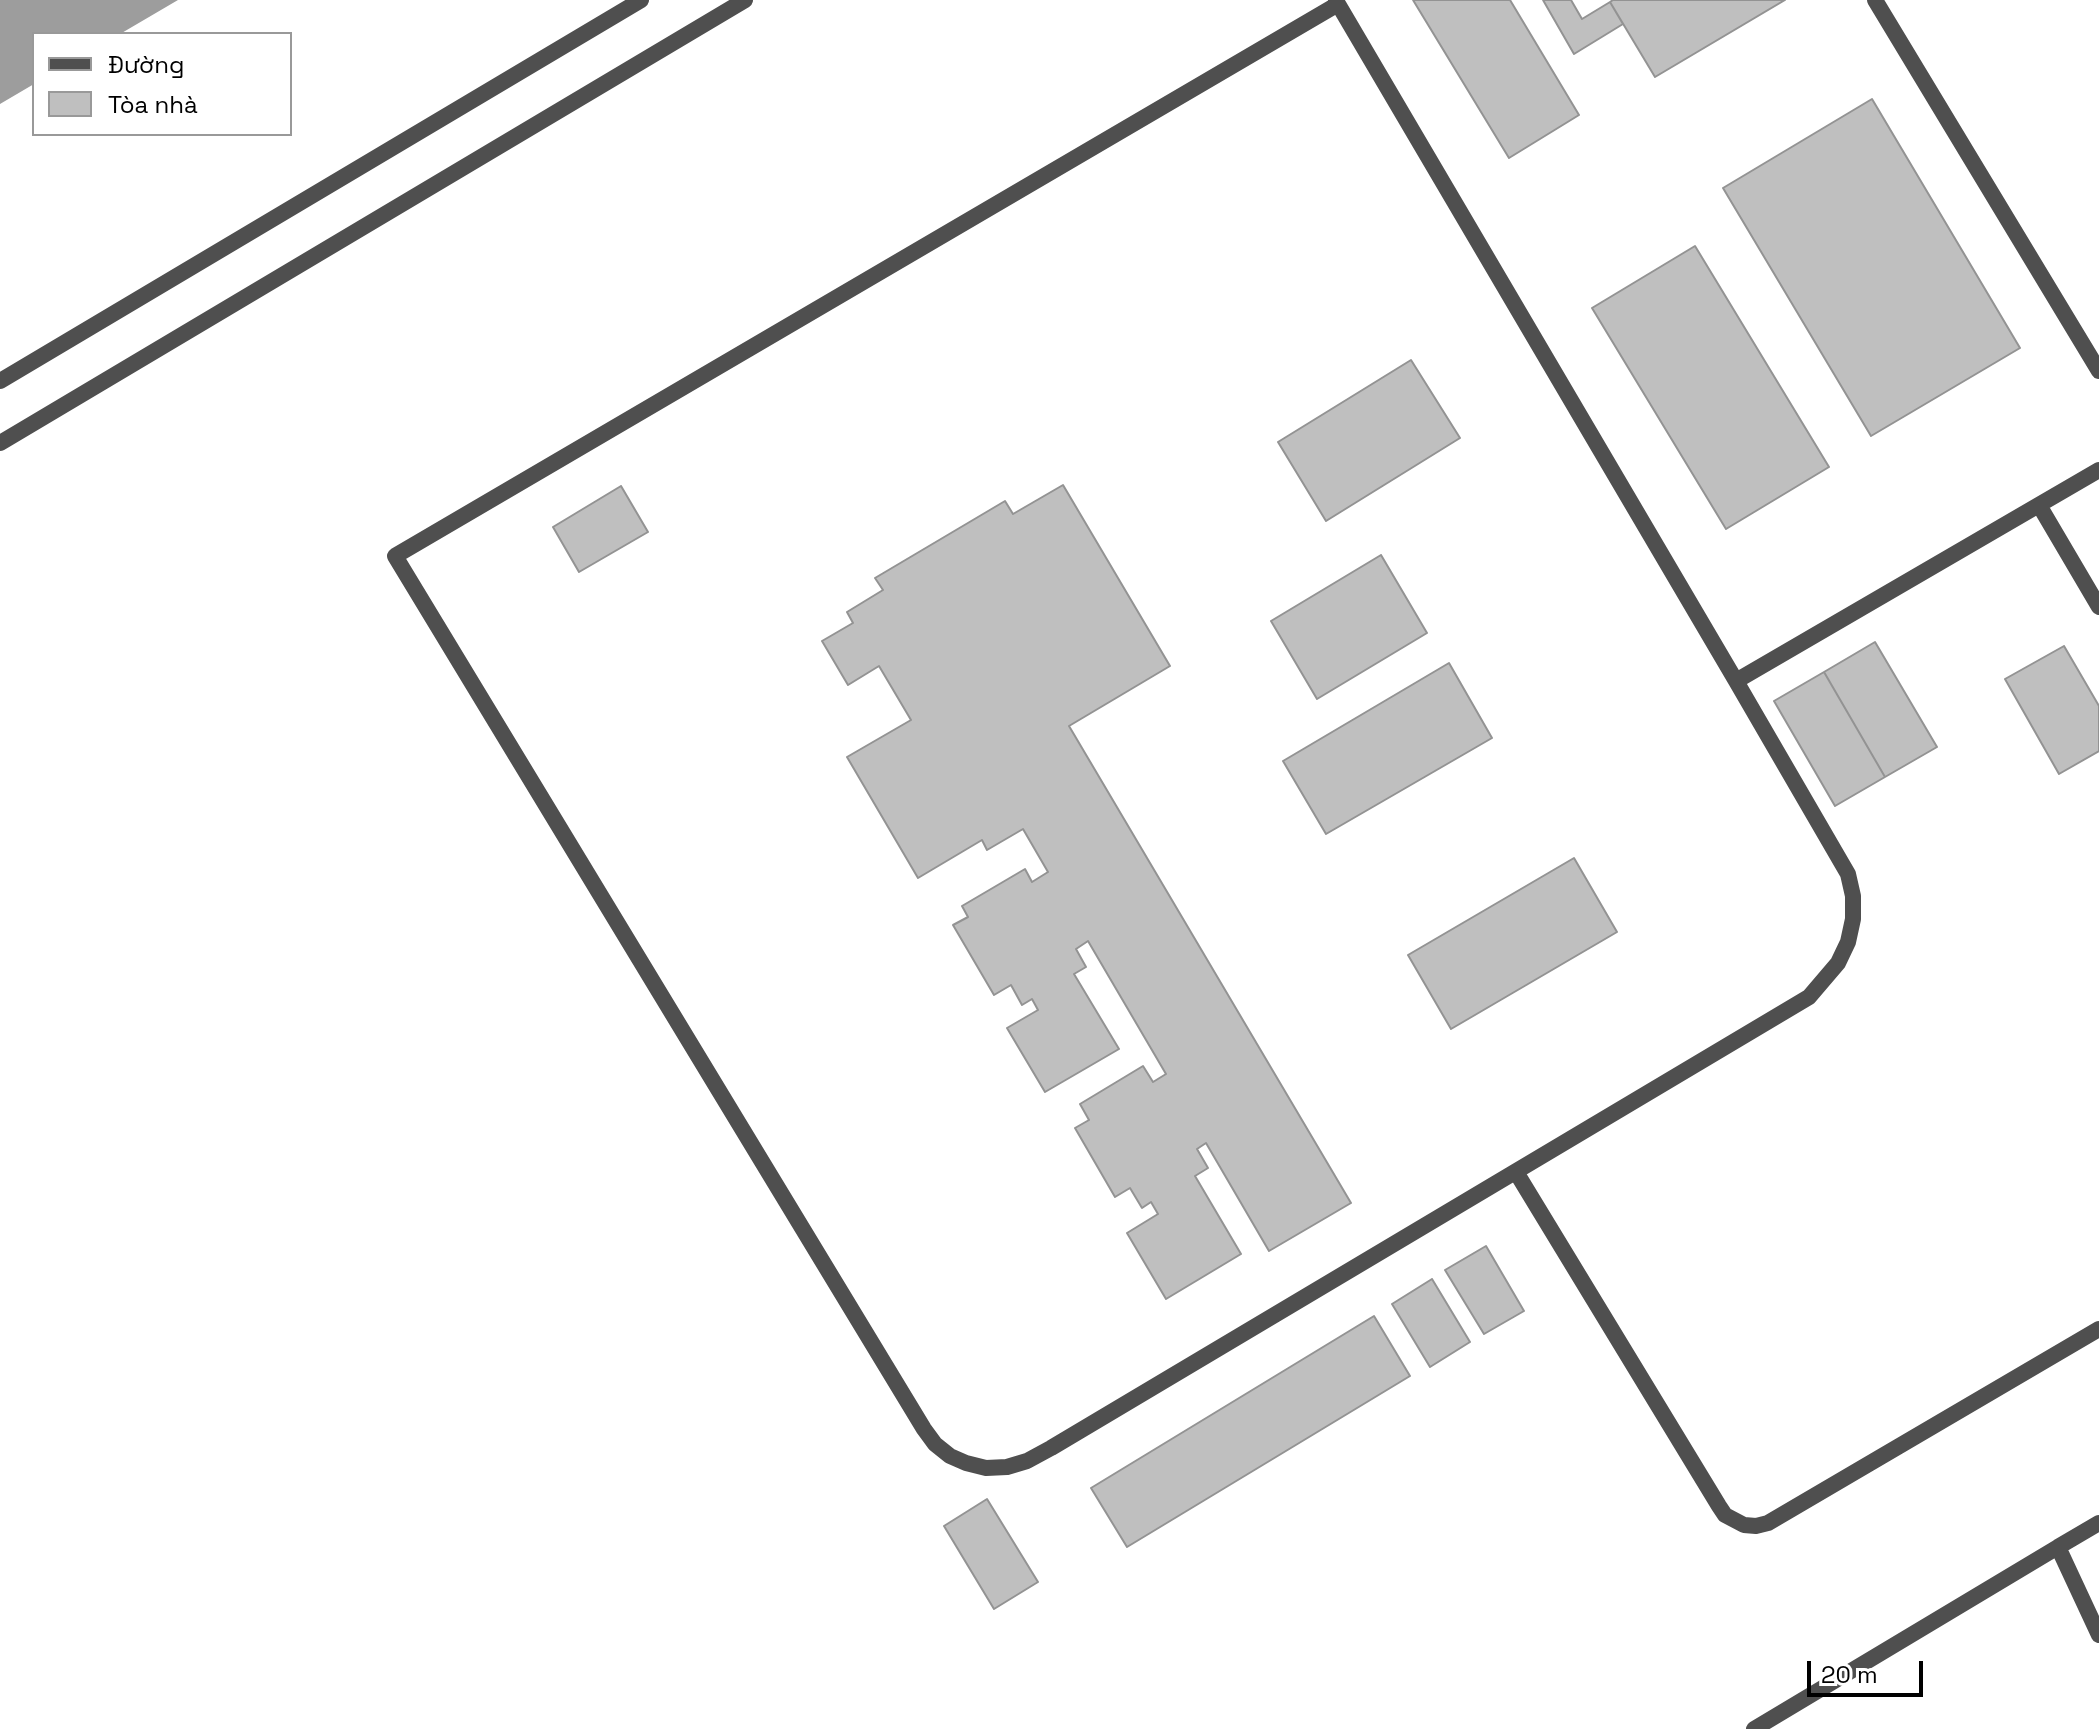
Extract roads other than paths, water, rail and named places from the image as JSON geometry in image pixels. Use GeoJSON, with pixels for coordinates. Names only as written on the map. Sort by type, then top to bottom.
{"type":"FeatureCollection","features":[{"type":"Feature","properties":{"kind":"street"},"geometry":{"type":"LineString","coordinates":[[0,381],[641,0]]}},
{"type":"Feature","properties":{"kind":"street"},"geometry":{"type":"LineString","coordinates":[[0,443],[745,0]]}},
{"type":"Feature","properties":{"kind":"street"},"geometry":{"type":"LineString","coordinates":[[1875,0],[2099,371]]}},
{"type":"Feature","properties":{"kind":"street"},"geometry":{"type":"LineString","coordinates":[[1337,2],[1848,874],[1853,896],[1853,919],[1843,952],[1825,981],[1809,997],[1039,1455],[1007,1467],[986,1468],[950,1456],[935,1444],[924,1429],[395,556],[1337,2]]}},
{"type":"Feature","properties":{"kind":"street"},"geometry":{"type":"LineString","coordinates":[[1736,681],[2099,470]]}},
{"type":"Feature","properties":{"kind":"street"},"geometry":{"type":"LineString","coordinates":[[2039,505],[2099,607]]}},
{"type":"Feature","properties":{"kind":"street"},"geometry":{"type":"LineString","coordinates":[[1516,1172],[1719,1506],[1725,1515],[1744,1525],[1768,1523],[2099,1329]]}},
{"type":"Feature","properties":{"kind":"street"},"geometry":{"type":"LineString","coordinates":[[1754,1729],[2099,1523]]}},
{"type":"Feature","properties":{"kind":"street"},"geometry":{"type":"LineString","coordinates":[[2058,1547],[2099,1635]]}}]}
